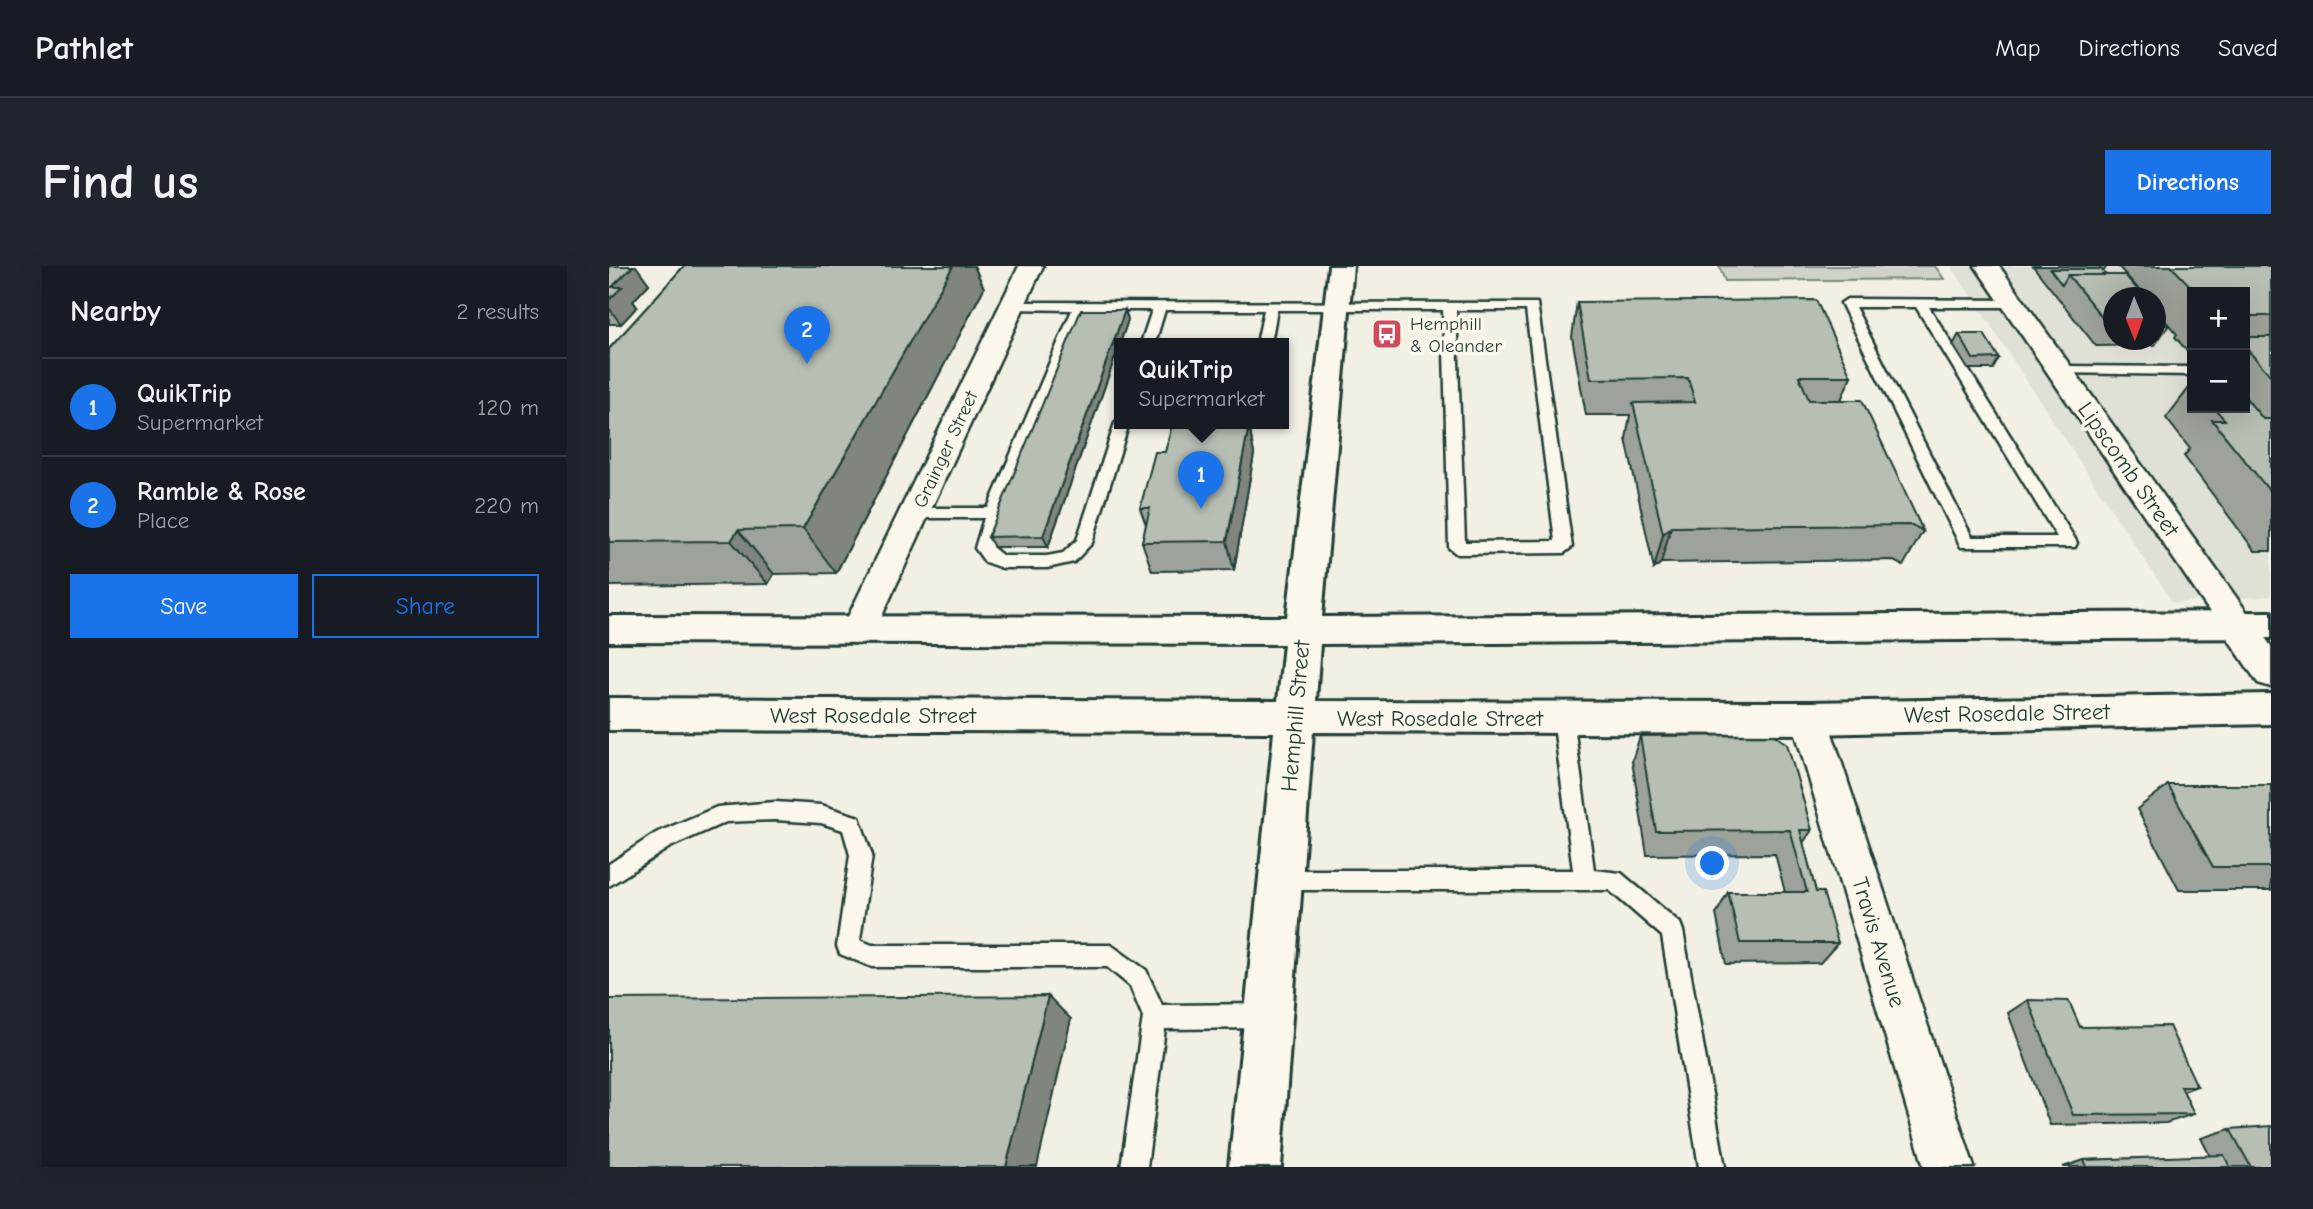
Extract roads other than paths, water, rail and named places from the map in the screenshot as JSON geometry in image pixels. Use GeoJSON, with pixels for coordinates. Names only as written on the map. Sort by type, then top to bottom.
{"type":"FeatureCollection","features":[{"type":"Feature","properties":{"kind":"main road","name":"Hemphill Street"},"geometry":{"type":"LineString","coordinates":[[1255,1167],[1303,631],[1341,266]]}},
{"type":"Feature","properties":{"kind":"main road"},"geometry":{"type":"LineString","coordinates":[[609,629],[1303,631],[2255,626]]}},
{"type":"Feature","properties":{"kind":"main road","name":"West Rosedale Street"},"geometry":{"type":"LineString","coordinates":[[609,714],[1809,718],[2271,709]]}},
{"type":"Feature","properties":{"kind":"street","name":"Grainger Street"},"geometry":{"type":"LineString","coordinates":[[858,631],[1031,266]]}},
{"type":"Feature","properties":{"kind":"street","name":"Lipscomb Street"},"geometry":{"type":"LineString","coordinates":[[1987,266],[2060,370],[2255,626],[2271,673]]}},
{"type":"Feature","properties":{"kind":"street","name":"Travis Avenue"},"geometry":{"type":"LineString","coordinates":[[1809,718],[1949,1167]]}},
{"type":"Feature","properties":{"kind":"lane"},"geometry":{"type":"LineString","coordinates":[[1920,303],[2069,543],[1967,543],[1847,303],[1920,303],[2013,303]]}},
{"type":"Feature","properties":{"kind":"lane"},"geometry":{"type":"LineString","coordinates":[[1012,306],[1080,306],[1160,306],[1271,306],[1337,306],[1449,306],[1532,306],[1564,547],[1457,548],[1449,306]]}},
{"type":"Feature","properties":{"kind":"lane"},"geometry":{"type":"LineString","coordinates":[[1080,306],[994,513],[983,548],[991,558],[1002,562],[1047,562],[1068,558],[1084,543],[1120,429]]}},
{"type":"Feature","properties":{"kind":"lane"},"geometry":{"type":"LineString","coordinates":[[1150,338],[1160,306]]}},
{"type":"Feature","properties":{"kind":"lane"},"geometry":{"type":"LineString","coordinates":[[1265,338],[1271,306]]}},
{"type":"Feature","properties":{"kind":"lane"},"geometry":{"type":"LineString","coordinates":[[2060,370],[2187,371]]}},
{"type":"Feature","properties":{"kind":"lane"},"geometry":{"type":"LineString","coordinates":[[914,513],[994,513]]}},
{"type":"Feature","properties":{"kind":"lane"},"geometry":{"type":"LineString","coordinates":[[1563,718],[1585,880]]}},
{"type":"Feature","properties":{"kind":"lane"},"geometry":{"type":"LineString","coordinates":[[609,876],[663,841],[724,813],[775,811],[821,814],[852,823],[860,855],[848,946],[871,956],[1111,956],[1138,978],[1155,1017],[1134,1167]]}},
{"type":"Feature","properties":{"kind":"lane"},"geometry":{"type":"LineString","coordinates":[[1280,880],[1613,880],[1672,931],[1712,1167]]}},
{"type":"Feature","properties":{"kind":"lane"},"geometry":{"type":"LineString","coordinates":[[1155,1017],[1267,1016]]}},
{"type":"Feature","properties":{"kind":"place","name":"Hemphill & Oleander"},"geometry":{"type":"Point","coordinates":[1387,334]}},
{"type":"Feature","properties":{"kind":"place","name":"Ramble & Rose"},"geometry":{"type":"Point","coordinates":[807,364]}},
{"type":"Feature","properties":{"kind":"place","name":"QuikTrip"},"geometry":{"type":"Point","coordinates":[1201,509]}}]}
